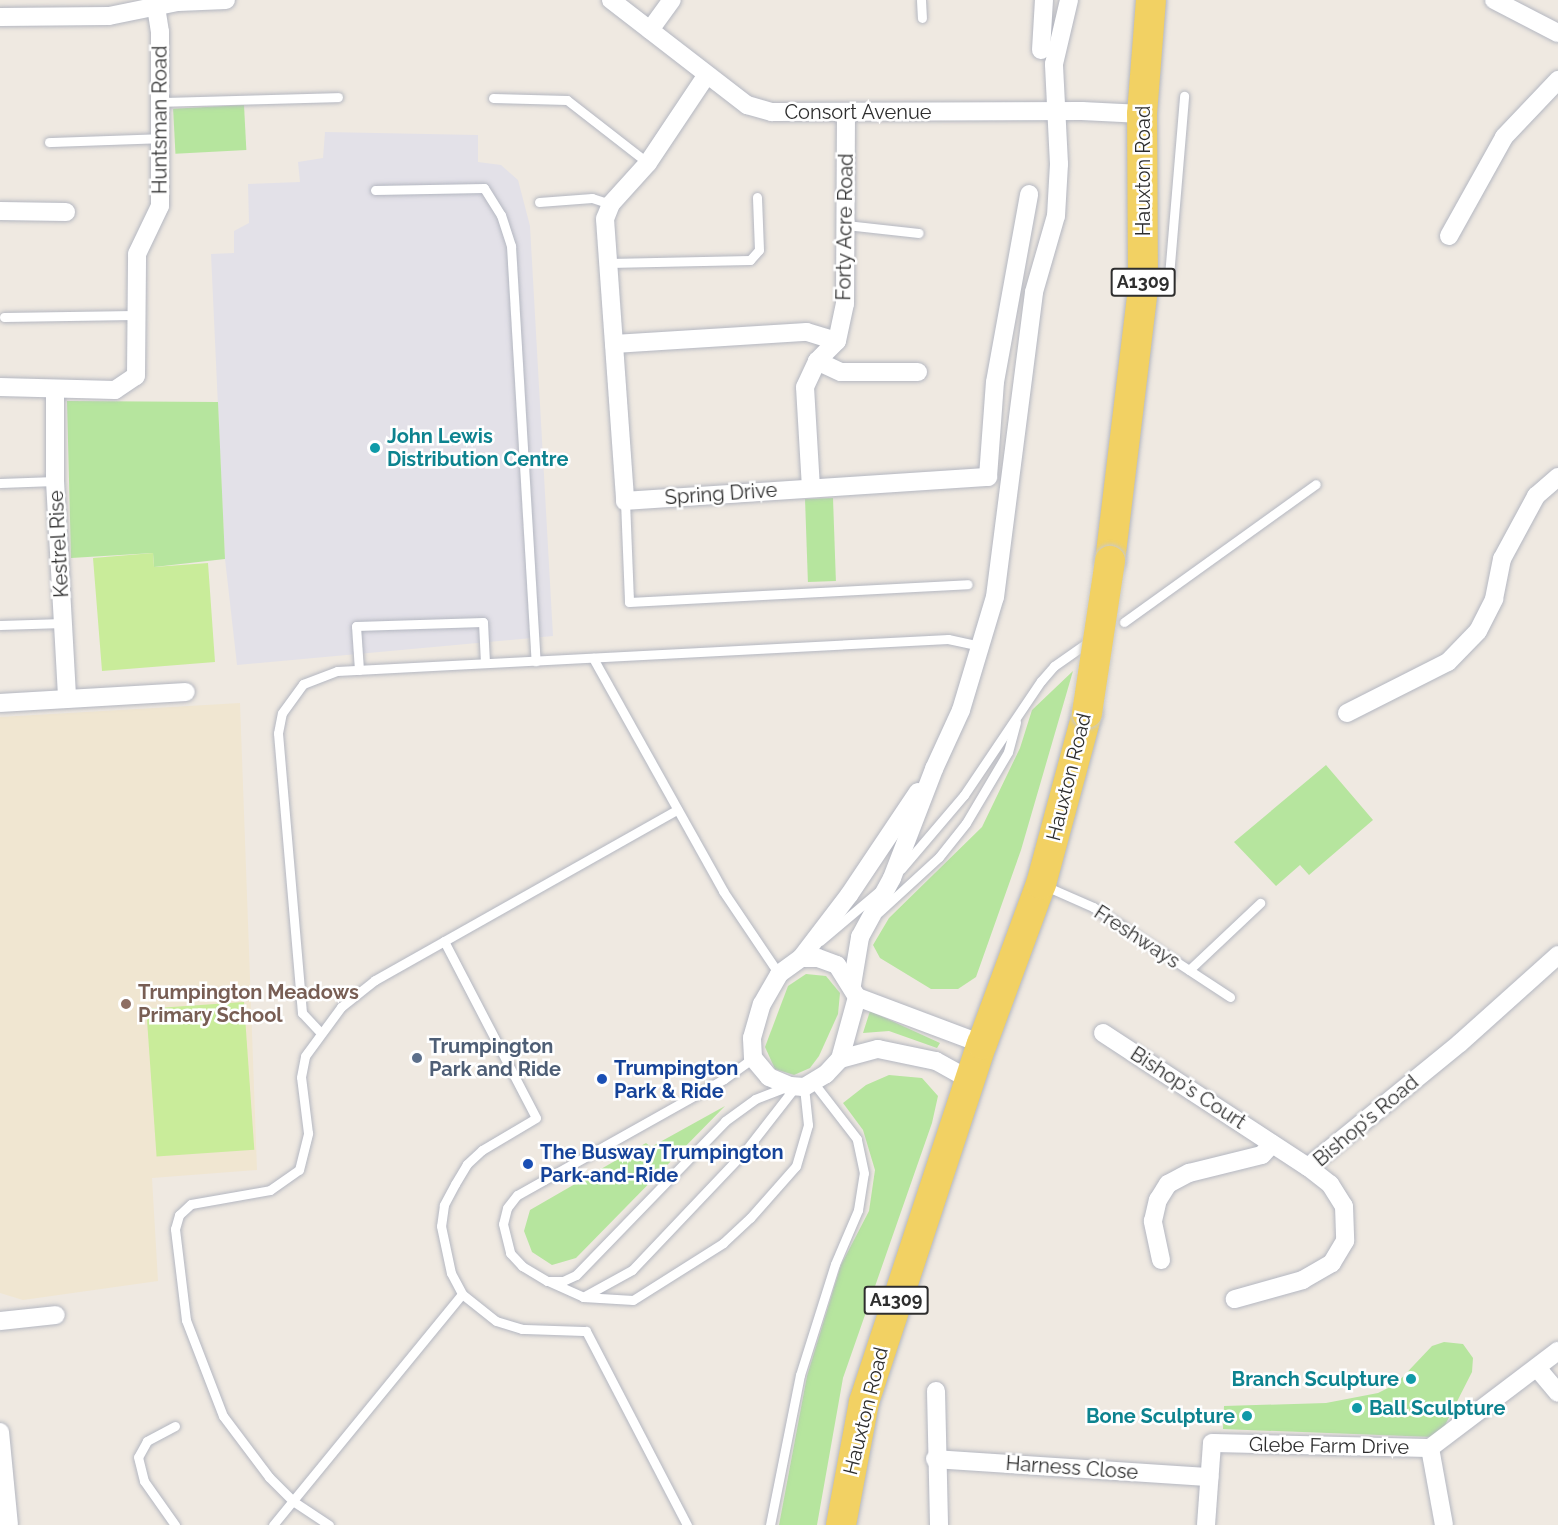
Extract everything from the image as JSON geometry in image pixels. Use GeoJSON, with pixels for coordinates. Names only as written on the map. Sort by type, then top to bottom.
{"type":"FeatureCollection","features":[{"type":"Feature","properties":{"kind":"main road","name":"Hauxton Road"},"geometry":{"type":"LineString","coordinates":[[841,1525],[864,1402],[972,1081],[982,1044],[1041,884],[1087,713],[1110,561],[1143,288],[1142,114],[1151,0]]}},
{"type":"Feature","properties":{"kind":"street"},"geometry":{"type":"LineString","coordinates":[[0,16],[109,16],[144,6],[226,0]]}},
{"type":"Feature","properties":{"kind":"street","name":"Consort Avenue"},"geometry":{"type":"LineString","coordinates":[[611,0],[706,76],[747,105],[772,112],[1054,111],[1142,114]]}},
{"type":"Feature","properties":{"kind":"street"},"geometry":{"type":"LineString","coordinates":[[650,30],[672,0]]}},
{"type":"Feature","properties":{"kind":"street"},"geometry":{"type":"LineString","coordinates":[[1041,50],[1044,0]]}},
{"type":"Feature","properties":{"kind":"street"},"geometry":{"type":"LineString","coordinates":[[840,1059],[854,991],[860,937],[892,878],[934,769],[961,711],[982,646],[1004,540],[1034,291],[1056,216],[1059,164],[1054,111],[1054,63],[1069,0]]}},
{"type":"Feature","properties":{"kind":"street"},"geometry":{"type":"LineString","coordinates":[[1494,0],[1558,33]]}},
{"type":"Feature","properties":{"kind":"street","name":"Huntsman Road"},"geometry":{"type":"LineString","coordinates":[[0,387],[116,390],[136,376],[134,315],[137,254],[160,206],[160,32],[144,6]]}},
{"type":"Feature","properties":{"kind":"street"},"geometry":{"type":"LineString","coordinates":[[625,501],[605,219],[611,204],[648,163],[706,76]]}},
{"type":"Feature","properties":{"kind":"street"},"geometry":{"type":"LineString","coordinates":[[1449,236],[1504,138],[1558,80]]}},
{"type":"Feature","properties":{"kind":"street","name":"Forty Acre Road"},"geometry":{"type":"LineString","coordinates":[[837,341],[845,304],[846,112]]}},
{"type":"Feature","properties":{"kind":"street","name":"Spring Drive"},"geometry":{"type":"LineString","coordinates":[[625,501],[988,477],[995,382],[1029,194]]}},
{"type":"Feature","properties":{"kind":"street"},"geometry":{"type":"LineString","coordinates":[[0,211],[66,212]]}},
{"type":"Feature","properties":{"kind":"street"},"geometry":{"type":"LineString","coordinates":[[614,344],[807,332],[837,341],[817,361],[805,387],[811,488]]}},
{"type":"Feature","properties":{"kind":"street"},"geometry":{"type":"LineString","coordinates":[[817,361],[841,372],[918,372]]}},
{"type":"Feature","properties":{"kind":"street","name":"Kestrel Rise"},"geometry":{"type":"LineString","coordinates":[[55,390],[55,481],[68,699]]}},
{"type":"Feature","properties":{"kind":"street"},"geometry":{"type":"LineString","coordinates":[[1347,712],[1448,662],[1478,631],[1494,599],[1502,559],[1536,496],[1558,477]]}},
{"type":"Feature","properties":{"kind":"street"},"geometry":{"type":"LineString","coordinates":[[0,703],[186,692]]}},
{"type":"Feature","properties":{"kind":"street"},"geometry":{"type":"LineString","coordinates":[[934,769],[849,895],[804,952],[779,974],[755,1026],[753,1058],[769,1077],[800,1086],[840,1059],[878,1049],[936,1061],[972,1081]]}},
{"type":"Feature","properties":{"kind":"street"},"geometry":{"type":"LineString","coordinates":[[804,952],[837,966],[854,991],[982,1044]]}},
{"type":"Feature","properties":{"kind":"street","name":"Bishop's Road"},"geometry":{"type":"LineString","coordinates":[[1235,1299],[1303,1280],[1332,1263],[1345,1241],[1344,1206],[1329,1184],[1308,1167],[1460,1043],[1558,955]]}},
{"type":"Feature","properties":{"kind":"street","name":"Bishop's Court"},"geometry":{"type":"LineString","coordinates":[[1103,1033],[1308,1167]]}},
{"type":"Feature","properties":{"kind":"street","name":"Bishop's Court"},"geometry":{"type":"LineString","coordinates":[[1161,1260],[1153,1221],[1158,1200],[1168,1184],[1189,1173],[1262,1155],[1272,1143]]}},
{"type":"Feature","properties":{"kind":"street"},"geometry":{"type":"LineString","coordinates":[[0,1321],[56,1315]]}},
{"type":"Feature","properties":{"kind":"street","name":"Glebe Farm Drive"},"geometry":{"type":"LineString","coordinates":[[1206,1525],[1212,1443],[1430,1448],[1538,1369],[1558,1351]]}},
{"type":"Feature","properties":{"kind":"street"},"geometry":{"type":"LineString","coordinates":[[1538,1369],[1558,1393]]}},
{"type":"Feature","properties":{"kind":"street"},"geometry":{"type":"LineString","coordinates":[[936,1391],[935,1458],[939,1525]]}},
{"type":"Feature","properties":{"kind":"street"},"geometry":{"type":"LineString","coordinates":[[0,1433],[9,1525]]}},
{"type":"Feature","properties":{"kind":"street"},"geometry":{"type":"LineString","coordinates":[[1430,1448],[1444,1525]]}},
{"type":"Feature","properties":{"kind":"street","name":"Harness Close"},"geometry":{"type":"LineString","coordinates":[[935,1458],[1209,1477]]}},
{"type":"Feature","properties":{"kind":"lane"},"geometry":{"type":"LineString","coordinates":[[921,0],[922,18]]}},
{"type":"Feature","properties":{"kind":"lane"},"geometry":{"type":"LineString","coordinates":[[1143,288],[1169,276],[1184,96]]}},
{"type":"Feature","properties":{"kind":"lane"},"geometry":{"type":"LineString","coordinates":[[160,102],[338,97]]}},
{"type":"Feature","properties":{"kind":"lane"},"geometry":{"type":"LineString","coordinates":[[494,98],[567,100],[648,163]]}},
{"type":"Feature","properties":{"kind":"lane"},"geometry":{"type":"LineString","coordinates":[[49,142],[161,138]]}},
{"type":"Feature","properties":{"kind":"lane"},"geometry":{"type":"LineString","coordinates":[[375,190],[483,188],[501,215],[511,246],[536,661]]}},
{"type":"Feature","properties":{"kind":"lane"},"geometry":{"type":"LineString","coordinates":[[609,263],[750,260],[759,250],[757,197]]}},
{"type":"Feature","properties":{"kind":"lane"},"geometry":{"type":"LineString","coordinates":[[538,202],[592,198],[611,204]]}},
{"type":"Feature","properties":{"kind":"lane"},"geometry":{"type":"LineString","coordinates":[[846,225],[919,233]]}},
{"type":"Feature","properties":{"kind":"lane"},"geometry":{"type":"LineString","coordinates":[[4,317],[134,315]]}},
{"type":"Feature","properties":{"kind":"lane"},"geometry":{"type":"LineString","coordinates":[[0,483],[55,481]]}},
{"type":"Feature","properties":{"kind":"lane"},"geometry":{"type":"LineString","coordinates":[[1124,622],[1316,484]]}},
{"type":"Feature","properties":{"kind":"lane"},"geometry":{"type":"LineString","coordinates":[[625,501],[629,602],[968,584]]}},
{"type":"Feature","properties":{"kind":"lane"},"geometry":{"type":"LineString","coordinates":[[359,670],[356,626],[483,622],[485,663]]}},
{"type":"Feature","properties":{"kind":"lane"},"geometry":{"type":"LineString","coordinates":[[0,625],[63,623]]}},
{"type":"Feature","properties":{"kind":"lane"},"geometry":{"type":"LineString","coordinates":[[319,1031],[302,1013],[278,733],[282,713],[303,684],[337,671],[948,639],[982,646]]}},
{"type":"Feature","properties":{"kind":"lane"},"geometry":{"type":"LineString","coordinates":[[804,952],[826,939],[892,878],[964,795],[1019,711],[1054,666],[1084,645]]}},
{"type":"Feature","properties":{"kind":"lane"},"geometry":{"type":"LineString","coordinates":[[593,658],[723,891],[779,974]]}},
{"type":"Feature","properties":{"kind":"lane"},"geometry":{"type":"LineString","coordinates":[[869,919],[939,857],[966,823],[1008,752],[1019,711]]}},
{"type":"Feature","properties":{"kind":"lane"},"geometry":{"type":"LineString","coordinates":[[329,1525],[293,1501],[269,1477],[223,1416],[186,1320],[175,1229],[179,1215],[191,1204],[270,1190],[299,1170],[308,1133],[302,1077],[305,1056],[319,1031],[341,1007],[375,980],[677,810]]}},
{"type":"Feature","properties":{"kind":"lane","name":"Freshways"},"geometry":{"type":"LineString","coordinates":[[1041,884],[1094,907],[1230,997]]}},
{"type":"Feature","properties":{"kind":"lane"},"geometry":{"type":"LineString","coordinates":[[1189,970],[1260,903]]}},
{"type":"Feature","properties":{"kind":"lane"},"geometry":{"type":"LineString","coordinates":[[444,941],[536,1118],[499,1138],[467,1164],[444,1205],[445,1253],[462,1293],[496,1321],[522,1329],[586,1331],[687,1525]]}},
{"type":"Feature","properties":{"kind":"lane"},"geometry":{"type":"LineString","coordinates":[[753,1058],[724,1079],[517,1195],[507,1208],[504,1240],[522,1266],[547,1281],[583,1297],[633,1300],[723,1243],[750,1218],[796,1166],[808,1125],[800,1086]]}},
{"type":"Feature","properties":{"kind":"lane"},"geometry":{"type":"LineString","coordinates":[[547,1281],[564,1281],[583,1270],[725,1121],[755,1100],[800,1086]]}},
{"type":"Feature","properties":{"kind":"lane"},"geometry":{"type":"LineString","coordinates":[[583,1297],[632,1270],[746,1150],[800,1086]]}},
{"type":"Feature","properties":{"kind":"lane"},"geometry":{"type":"LineString","coordinates":[[770,1525],[800,1375],[835,1264],[858,1210],[864,1173],[857,1139],[800,1086]]}},
{"type":"Feature","properties":{"kind":"lane"},"geometry":{"type":"LineString","coordinates":[[273,1525],[462,1293]]}},
{"type":"Feature","properties":{"kind":"lane"},"geometry":{"type":"LineString","coordinates":[[175,1426],[147,1442],[138,1457],[144,1481],[175,1525]]}},
{"type":"Feature","properties":{"kind":"shaded area"},"geometry":{"type":"Polygon","coordinates":[[[325,132],[478,135],[478,162],[501,165],[518,180],[530,226],[553,636],[237,665],[225,559],[211,254],[234,253],[234,231],[249,223],[248,184],[300,182],[298,162],[323,158],[325,132]]]}},
{"type":"Feature","properties":{"kind":"shaded area","name":"Trumpington Meadows Primary School"},"geometry":{"type":"Polygon","coordinates":[[[240,703],[257,1170],[152,1178],[158,1281],[23,1300],[0,1293],[0,717],[240,703]]]}},
{"type":"Feature","properties":{"kind":"green space"},"geometry":{"type":"Polygon","coordinates":[[[244,105],[246,150],[175,154],[173,109],[244,105]]]}},
{"type":"Feature","properties":{"kind":"green space"},"geometry":{"type":"Polygon","coordinates":[[[67,401],[218,402],[225,559],[154,567],[153,553],[71,558],[67,401]]]}},
{"type":"Feature","properties":{"kind":"green space"},"geometry":{"type":"Polygon","coordinates":[[[833,498],[836,581],[808,582],[805,499],[833,498]]]}},
{"type":"Feature","properties":{"kind":"green space"},"geometry":{"type":"Polygon","coordinates":[[[153,553],[154,567],[208,563],[215,662],[102,671],[93,558],[153,553]]]}},
{"type":"Feature","properties":{"kind":"green space"},"geometry":{"type":"Polygon","coordinates":[[[1073,671],[1021,850],[976,977],[958,989],[931,989],[880,958],[873,945],[889,918],[982,827],[1020,748],[1032,710],[1073,671]]]}},
{"type":"Feature","properties":{"kind":"green space"},"geometry":{"type":"Polygon","coordinates":[[[1326,765],[1373,820],[1309,875],[1300,865],[1276,886],[1234,842],[1326,765]]]}},
{"type":"Feature","properties":{"kind":"green space"},"geometry":{"type":"Polygon","coordinates":[[[806,974],[826,976],[840,993],[838,1014],[819,1056],[810,1068],[794,1075],[775,1069],[765,1047],[788,986],[806,974]]]}},
{"type":"Feature","properties":{"kind":"green space"},"geometry":{"type":"Polygon","coordinates":[[[244,1002],[254,1150],[157,1156],[146,1009],[244,1002]]]}},
{"type":"Feature","properties":{"kind":"green space"},"geometry":{"type":"Polygon","coordinates":[[[870,1011],[940,1043],[937,1048],[889,1031],[863,1033],[870,1011]]]}},
{"type":"Feature","properties":{"kind":"green space"},"geometry":{"type":"Polygon","coordinates":[[[889,1075],[922,1078],[938,1096],[932,1123],[843,1378],[817,1525],[779,1525],[807,1376],[841,1265],[869,1211],[875,1170],[863,1130],[843,1103],[866,1085],[889,1075]]]}},
{"type":"Feature","properties":{"kind":"green space"},"geometry":{"type":"Polygon","coordinates":[[[725,1106],[576,1258],[552,1265],[532,1252],[524,1231],[530,1210],[646,1143],[651,1147],[725,1106]]]}},
{"type":"Feature","properties":{"kind":"green space"},"geometry":{"type":"Polygon","coordinates":[[[1444,1342],[1463,1344],[1473,1358],[1472,1372],[1441,1433],[1432,1437],[1223,1429],[1224,1406],[1326,1403],[1378,1393],[1396,1384],[1432,1346],[1444,1342]]]}},
{"type":"Feature","properties":{"kind":"place","name":"John Lewis Distribution Centre"},"geometry":{"type":"Point","coordinates":[375,448]}},
{"type":"Feature","properties":{"kind":"place","name":"Trumpington Meadows Primary School"},"geometry":{"type":"Point","coordinates":[126,1004]}},
{"type":"Feature","properties":{"kind":"place","name":"Trumpington Park and Ride"},"geometry":{"type":"Point","coordinates":[417,1058]}},
{"type":"Feature","properties":{"kind":"place","name":"Trumpington Park & Ride"},"geometry":{"type":"Point","coordinates":[602,1079]}},
{"type":"Feature","properties":{"kind":"place","name":"The Busway Trumpington Park-and-Ride"},"geometry":{"type":"Point","coordinates":[528,1164]}},
{"type":"Feature","properties":{"kind":"place","name":"Branch Sculpture"},"geometry":{"type":"Point","coordinates":[1411,1379]}},
{"type":"Feature","properties":{"kind":"place","name":"Ball Sculpture"},"geometry":{"type":"Point","coordinates":[1357,1408]}},
{"type":"Feature","properties":{"kind":"place","name":"Bone Sculpture"},"geometry":{"type":"Point","coordinates":[1247,1416]}}]}
